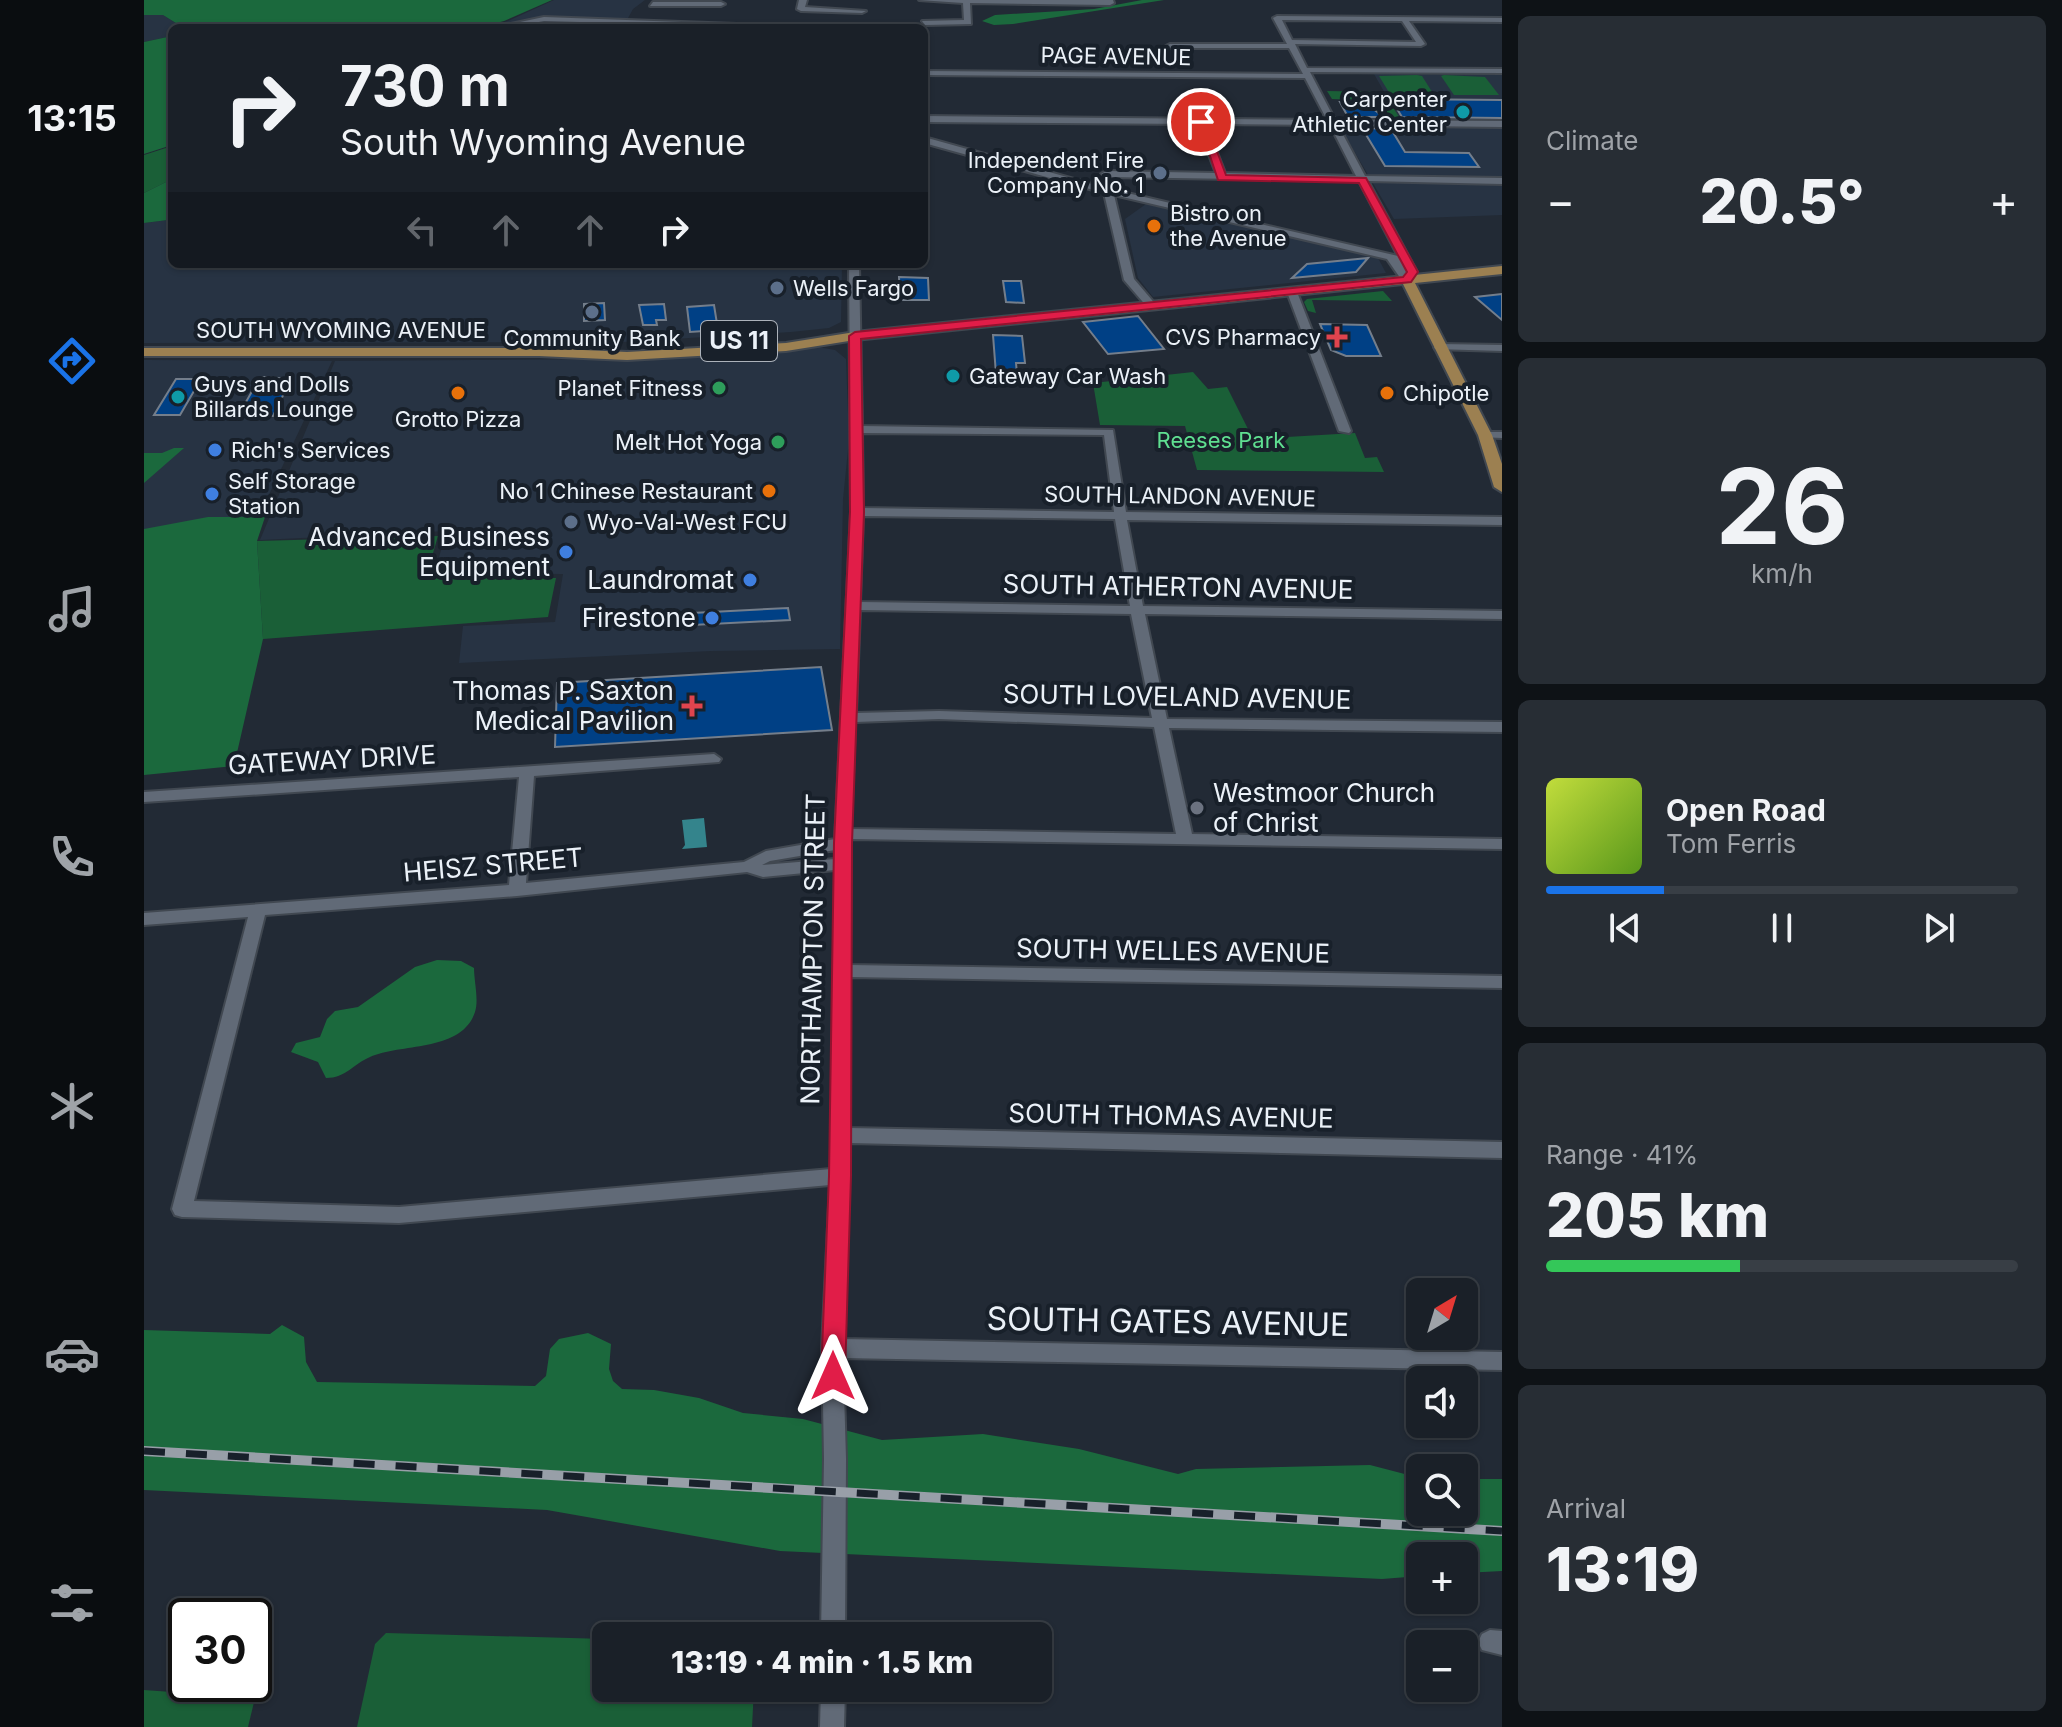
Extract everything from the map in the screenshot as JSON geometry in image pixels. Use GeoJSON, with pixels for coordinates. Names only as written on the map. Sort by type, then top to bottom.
{"type":"FeatureCollection","features":[{"type":"Feature","properties":{"kind":"main road","name":"US 11"},"geometry":{"type":"LineString","coordinates":[[1407,280],[1502,270]]}},
{"type":"Feature","properties":{"kind":"main road","name":"SOUTH WYOMING AVENUE"},"geometry":{"type":"LineString","coordinates":[[144,352],[539,352],[571,356],[681,353],[834,342],[855,336],[1407,280]]}},
{"type":"Feature","properties":{"kind":"main road"},"geometry":{"type":"LineString","coordinates":[[1407,280],[1485,435],[1502,487]]}},
{"type":"Feature","properties":{"kind":"street"},"geometry":{"type":"LineString","coordinates":[[861,23],[863,0]]}},
{"type":"Feature","properties":{"kind":"street"},"geometry":{"type":"LineString","coordinates":[[923,0],[1109,1]]}},
{"type":"Feature","properties":{"kind":"street"},"geometry":{"type":"LineString","coordinates":[[925,23],[968,22],[966,1]]}},
{"type":"Feature","properties":{"kind":"street"},"geometry":{"type":"LineString","coordinates":[[653,4],[722,2]]}},
{"type":"Feature","properties":{"kind":"street"},"geometry":{"type":"LineString","coordinates":[[710,24],[722,2]]}},
{"type":"Feature","properties":{"kind":"street"},"geometry":{"type":"LineString","coordinates":[[802,4],[862,11]]}},
{"type":"Feature","properties":{"kind":"street"},"geometry":{"type":"LineString","coordinates":[[1407,280],[1335,123],[1277,18],[1502,20]]}},
{"type":"Feature","properties":{"kind":"street"},"geometry":{"type":"LineString","coordinates":[[516,24],[544,19],[682,24]]}},
{"type":"Feature","properties":{"kind":"street"},"geometry":{"type":"LineString","coordinates":[[1181,75],[1169,41],[1421,44],[1404,19]]}},
{"type":"Feature","properties":{"kind":"street","name":"PAGE AVENUE"},"geometry":{"type":"LineString","coordinates":[[928,73],[1181,75],[1502,71]]}},
{"type":"Feature","properties":{"kind":"street"},"geometry":{"type":"LineString","coordinates":[[928,119],[1502,124]]}},
{"type":"Feature","properties":{"kind":"street"},"geometry":{"type":"LineString","coordinates":[[1201,122],[1222,178]]}},
{"type":"Feature","properties":{"kind":"street"},"geometry":{"type":"LineString","coordinates":[[928,141],[1108,191],[1396,254],[1406,261],[1412,272],[1407,280]]}},
{"type":"Feature","properties":{"kind":"street"},"geometry":{"type":"LineString","coordinates":[[1106,174],[1502,181]]}},
{"type":"Feature","properties":{"kind":"street"},"geometry":{"type":"LineString","coordinates":[[1158,177],[1163,204]]}},
{"type":"Feature","properties":{"kind":"street"},"geometry":{"type":"LineString","coordinates":[[1108,191],[1129,280],[1152,306]]}},
{"type":"Feature","properties":{"kind":"street"},"geometry":{"type":"LineString","coordinates":[[1112,206],[1142,199]]}},
{"type":"Feature","properties":{"kind":"street","name":"NORTHAMPTON STREET"},"geometry":{"type":"LineString","coordinates":[[833,1622],[835,1459],[832,1348],[840,1176],[843,838],[857,512],[854,268]]}},
{"type":"Feature","properties":{"kind":"street"},"geometry":{"type":"LineString","coordinates":[[1292,292],[1345,431]]}},
{"type":"Feature","properties":{"kind":"street"},"geometry":{"type":"LineString","coordinates":[[1439,347],[1502,348]]}},
{"type":"Feature","properties":{"kind":"street"},"geometry":{"type":"LineString","coordinates":[[857,429],[1109,432],[1127,561],[1185,840]]}},
{"type":"Feature","properties":{"kind":"street"},"geometry":{"type":"LineString","coordinates":[[1485,435],[1502,435]]}},
{"type":"Feature","properties":{"kind":"street","name":"SOUTH LANDON AVENUE"},"geometry":{"type":"LineString","coordinates":[[857,512],[1502,521]]}},
{"type":"Feature","properties":{"kind":"street","name":"SOUTH ATHERTON AVENUE"},"geometry":{"type":"LineString","coordinates":[[854,606],[1502,615]]}},
{"type":"Feature","properties":{"kind":"street","name":"SOUTH LOVELAND AVENUE"},"geometry":{"type":"LineString","coordinates":[[850,718],[939,715],[1159,723],[1502,727]]}},
{"type":"Feature","properties":{"kind":"street","name":"GATEWAY DRIVE"},"geometry":{"type":"LineString","coordinates":[[144,797],[714,759]]}},
{"type":"Feature","properties":{"kind":"street"},"geometry":{"type":"LineString","coordinates":[[517,890],[527,773]]}},
{"type":"Feature","properties":{"kind":"street","name":"HEISZ STREET"},"geometry":{"type":"LineString","coordinates":[[144,919],[517,890],[747,867],[766,856],[843,838],[1502,844]]}},
{"type":"Feature","properties":{"kind":"street"},"geometry":{"type":"LineString","coordinates":[[747,867],[763,871],[844,864]]}},
{"type":"Feature","properties":{"kind":"street"},"geometry":{"type":"LineString","coordinates":[[258,911],[182,1209],[399,1215],[840,1176]]}},
{"type":"Feature","properties":{"kind":"street","name":"SOUTH WELLES AVENUE"},"geometry":{"type":"LineString","coordinates":[[843,971],[1502,982]]}},
{"type":"Feature","properties":{"kind":"street","name":"SOUTH THOMAS AVENUE"},"geometry":{"type":"LineString","coordinates":[[839,1135],[1502,1150]]}},
{"type":"Feature","properties":{"kind":"street","name":"SOUTH GATES AVENUE"},"geometry":{"type":"LineString","coordinates":[[832,1348],[1502,1361]]}},
{"type":"Feature","properties":{"kind":"street"},"geometry":{"type":"LineString","coordinates":[[832,1727],[833,1702]]}},
{"type":"Feature","properties":{"kind":"shaded area"},"geometry":{"type":"Polygon","coordinates":[[[554,0],[645,0],[633,9],[627,20],[593,20],[590,24],[497,24],[554,0]]]}},
{"type":"Feature","properties":{"kind":"shaded area"},"geometry":{"type":"Polygon","coordinates":[[[144,15],[163,15],[178,24],[168,24],[168,37],[144,42],[144,15]]]}},
{"type":"Feature","properties":{"kind":"shaded area"},"geometry":{"type":"Polygon","coordinates":[[[1374,74],[1502,75],[1502,215],[1394,219],[1337,122],[1402,123],[1374,74]]]}},
{"type":"Feature","properties":{"kind":"shaded area"},"geometry":{"type":"Polygon","coordinates":[[[1146,204],[1378,258],[1386,273],[1153,297],[1138,278],[1125,219],[1146,204]]]}},
{"type":"Feature","properties":{"kind":"shaded area"},"geometry":{"type":"Polygon","coordinates":[[[168,220],[168,268],[842,268],[841,322],[829,328],[791,332],[622,342],[144,343],[144,223],[168,220]]]}},
{"type":"Feature","properties":{"kind":"shaded area"},"geometry":{"type":"Polygon","coordinates":[[[818,347],[835,350],[846,359],[849,440],[843,499],[840,649],[711,651],[459,663],[463,626],[555,622],[563,574],[434,573],[447,531],[260,540],[335,361],[622,359],[818,347]]]}},
{"type":"Feature","properties":{"kind":"shaded area"},"geometry":{"type":"Polygon","coordinates":[[[144,360],[332,361],[250,535],[144,531],[144,360]]]}},
{"type":"Feature","properties":{"kind":"green space"},"geometry":{"type":"Polygon","coordinates":[[[144,0],[552,0],[493,24],[178,24],[163,15],[144,15],[144,0]]]}},
{"type":"Feature","properties":{"kind":"green space"},"geometry":{"type":"Polygon","coordinates":[[[1142,0],[1164,0],[1013,24],[994,25],[982,21],[995,15],[1094,9],[1142,0]]]}},
{"type":"Feature","properties":{"kind":"green space"},"geometry":{"type":"Polygon","coordinates":[[[168,37],[168,146],[144,154],[144,42],[168,37]]]}},
{"type":"Feature","properties":{"kind":"green space"},"geometry":{"type":"Polygon","coordinates":[[[1379,76],[1422,76],[1434,95],[1390,94],[1379,76]]]}},
{"type":"Feature","properties":{"kind":"green space"},"geometry":{"type":"Polygon","coordinates":[[[1441,76],[1485,77],[1499,95],[1454,95],[1441,76]]]}},
{"type":"Feature","properties":{"kind":"green space"},"geometry":{"type":"Polygon","coordinates":[[[1327,91],[1383,92],[1403,123],[1383,120],[1373,106],[1362,100],[1332,99],[1327,91]]]}},
{"type":"Feature","properties":{"kind":"green space"},"geometry":{"type":"Polygon","coordinates":[[[168,147],[168,181],[144,193],[144,155],[168,147]]]}},
{"type":"Feature","properties":{"kind":"green space"},"geometry":{"type":"Polygon","coordinates":[[[168,181],[168,220],[144,223],[144,193],[168,181]]]}},
{"type":"Feature","properties":{"kind":"green space"},"geometry":{"type":"Polygon","coordinates":[[[1383,291],[1392,301],[1312,300],[1316,313],[1308,311],[1304,302],[1307,299],[1383,291]]]}},
{"type":"Feature","properties":{"kind":"green space","name":"Reeses Park"},"geometry":{"type":"Polygon","coordinates":[[[1193,372],[1208,389],[1227,387],[1253,439],[1355,433],[1365,458],[1377,457],[1384,472],[1197,470],[1185,426],[1100,425],[1093,383],[1193,372]]]}},
{"type":"Feature","properties":{"kind":"green space"},"geometry":{"type":"Polygon","coordinates":[[[184,448],[144,483],[144,453],[162,453],[184,448]]]}},
{"type":"Feature","properties":{"kind":"green space"},"geometry":{"type":"Polygon","coordinates":[[[208,517],[265,517],[257,541],[263,639],[234,766],[144,775],[144,529],[208,517]]]}},
{"type":"Feature","properties":{"kind":"green space"},"geometry":{"type":"Polygon","coordinates":[[[438,536],[426,577],[556,578],[548,617],[263,639],[257,541],[438,536]]]}},
{"type":"Feature","properties":{"kind":"green space"},"geometry":{"type":"Polygon","coordinates":[[[437,960],[461,961],[474,968],[475,1012],[468,1025],[458,1034],[430,1044],[370,1057],[344,1073],[326,1078],[318,1062],[291,1052],[296,1043],[320,1037],[327,1019],[335,1011],[358,1007],[415,967],[437,960]]]}},
{"type":"Feature","properties":{"kind":"green space"},"geometry":{"type":"Polygon","coordinates":[[[282,1325],[304,1337],[306,1362],[317,1382],[535,1386],[546,1376],[550,1349],[559,1339],[588,1333],[611,1344],[609,1369],[613,1381],[622,1389],[654,1390],[699,1398],[743,1413],[803,1419],[882,1440],[983,1434],[1079,1449],[1178,1474],[1196,1469],[1370,1465],[1406,1474],[1406,1526],[1478,1526],[1478,1479],[1502,1479],[1502,1571],[1478,1572],[1478,1542],[1406,1542],[1406,1577],[1382,1579],[780,1551],[547,1510],[144,1490],[144,1330],[270,1334],[282,1325]]]}},
{"type":"Feature","properties":{"kind":"green space"},"geometry":{"type":"Polygon","coordinates":[[[386,1633],[592,1639],[592,1702],[753,1702],[752,1727],[357,1727],[375,1644],[386,1633]]]}},
{"type":"Feature","properties":{"kind":"green space"},"geometry":{"type":"Polygon","coordinates":[[[144,1690],[168,1692],[168,1702],[254,1702],[248,1727],[144,1727],[144,1690]]]}},
{"type":"Feature","properties":{"kind":"water"},"geometry":{"type":"Polygon","coordinates":[[[704,818],[707,847],[682,849],[685,845],[682,820],[704,818]]]}},
{"type":"Feature","properties":{"kind":"building","name":"Carpenter Athletic Center"},"geometry":{"type":"Polygon","coordinates":[[[1391,99],[1502,100],[1502,118],[1402,117],[1391,99]]]}},
{"type":"Feature","properties":{"kind":"building"},"geometry":{"type":"Polygon","coordinates":[[[1340,102],[1365,103],[1384,117],[1348,117],[1340,102]]]}},
{"type":"Feature","properties":{"kind":"building"},"geometry":{"type":"Polygon","coordinates":[[[1362,128],[1391,129],[1405,152],[1469,153],[1479,167],[1385,166],[1362,128]]]}},
{"type":"Feature","properties":{"kind":"building"},"geometry":{"type":"Polygon","coordinates":[[[1368,258],[1356,272],[1292,278],[1307,264],[1368,258]]]}},
{"type":"Feature","properties":{"kind":"building"},"geometry":{"type":"Polygon","coordinates":[[[899,277],[928,278],[929,300],[900,300],[899,277]]]}},
{"type":"Feature","properties":{"kind":"building"},"geometry":{"type":"Polygon","coordinates":[[[1003,281],[1021,281],[1024,303],[1006,302],[1003,281]]]}},
{"type":"Feature","properties":{"kind":"building"},"geometry":{"type":"Polygon","coordinates":[[[1502,294],[1502,320],[1475,297],[1502,294]]]}},
{"type":"Feature","properties":{"kind":"building","name":"Community Bank"},"geometry":{"type":"Polygon","coordinates":[[[604,303],[605,320],[584,321],[584,304],[604,303]]]}},
{"type":"Feature","properties":{"kind":"building"},"geometry":{"type":"Polygon","coordinates":[[[664,304],[666,320],[656,320],[657,325],[643,325],[639,305],[664,304]]]}},
{"type":"Feature","properties":{"kind":"building"},"geometry":{"type":"Polygon","coordinates":[[[714,305],[718,330],[690,332],[687,307],[714,305]]]}},
{"type":"Feature","properties":{"kind":"building"},"geometry":{"type":"Polygon","coordinates":[[[1138,316],[1164,349],[1108,354],[1083,322],[1138,316]]]}},
{"type":"Feature","properties":{"kind":"building","name":"CVS Pharmacy"},"geometry":{"type":"Polygon","coordinates":[[[1320,324],[1367,325],[1381,356],[1346,356],[1331,350],[1320,324]]]}},
{"type":"Feature","properties":{"kind":"building"},"geometry":{"type":"Polygon","coordinates":[[[993,335],[1022,336],[1025,363],[1016,363],[1017,374],[996,374],[993,335]]]}},
{"type":"Feature","properties":{"kind":"building","name":"Guys and Dolls Billards Lounge"},"geometry":{"type":"Polygon","coordinates":[[[176,379],[201,379],[180,415],[154,415],[176,379]]]}},
{"type":"Feature","properties":{"kind":"building"},"geometry":{"type":"Polygon","coordinates":[[[259,379],[291,379],[273,416],[238,416],[259,379]]]}},
{"type":"Feature","properties":{"kind":"building","name":"Firestone"},"geometry":{"type":"Polygon","coordinates":[[[788,608],[790,620],[635,628],[635,616],[788,608]]]}},
{"type":"Feature","properties":{"kind":"building","name":"Thomas P. Saxton Medical Pavilion"},"geometry":{"type":"Polygon","coordinates":[[[821,667],[832,730],[555,747],[557,683],[821,667]]]}},
{"type":"Feature","properties":{"kind":"railway"},"geometry":{"type":"LineString","coordinates":[[144,1451],[1502,1531]]}},
{"type":"Feature","properties":{"kind":"place","name":"Carpenter Athletic Center"},"geometry":{"type":"Point","coordinates":[1463,112]}},
{"type":"Feature","properties":{"kind":"place","name":"Independent Fire Company No. 1"},"geometry":{"type":"Point","coordinates":[1160,173]}},
{"type":"Feature","properties":{"kind":"place","name":"Bistro on the Avenue"},"geometry":{"type":"Point","coordinates":[1154,226]}},
{"type":"Feature","properties":{"kind":"place","name":"Wells Fargo"},"geometry":{"type":"Point","coordinates":[777,288]}},
{"type":"Feature","properties":{"kind":"place","name":"Community Bank"},"geometry":{"type":"Point","coordinates":[592,312]}},
{"type":"Feature","properties":{"kind":"place","name":"CVS Pharmacy"},"geometry":{"type":"Point","coordinates":[1337,337]}},
{"type":"Feature","properties":{"kind":"place","name":"Gateway Car Wash"},"geometry":{"type":"Point","coordinates":[953,376]}},
{"type":"Feature","properties":{"kind":"place","name":"Planet Fitness"},"geometry":{"type":"Point","coordinates":[719,388]}},
{"type":"Feature","properties":{"kind":"place","name":"Grotto Pizza"},"geometry":{"type":"Point","coordinates":[458,393]}},
{"type":"Feature","properties":{"kind":"place","name":"Chipotle"},"geometry":{"type":"Point","coordinates":[1387,393]}},
{"type":"Feature","properties":{"kind":"place","name":"Guys and Dolls Billards Lounge"},"geometry":{"type":"Point","coordinates":[178,397]}},
{"type":"Feature","properties":{"kind":"place","name":"Melt Hot Yoga"},"geometry":{"type":"Point","coordinates":[778,442]}},
{"type":"Feature","properties":{"kind":"place","name":"Rich's Services"},"geometry":{"type":"Point","coordinates":[215,450]}},
{"type":"Feature","properties":{"kind":"place","name":"No 1 Chinese Restaurant"},"geometry":{"type":"Point","coordinates":[769,491]}},
{"type":"Feature","properties":{"kind":"place","name":"Self Storage Station"},"geometry":{"type":"Point","coordinates":[212,494]}},
{"type":"Feature","properties":{"kind":"place","name":"Wyo-Val-West FCU"},"geometry":{"type":"Point","coordinates":[571,522]}},
{"type":"Feature","properties":{"kind":"place","name":"Advanced Business Equipment"},"geometry":{"type":"Point","coordinates":[566,552]}},
{"type":"Feature","properties":{"kind":"place","name":"Laundromat"},"geometry":{"type":"Point","coordinates":[750,580]}},
{"type":"Feature","properties":{"kind":"place","name":"Firestone"},"geometry":{"type":"Point","coordinates":[712,618]}},
{"type":"Feature","properties":{"kind":"place","name":"Thomas P. Saxton Medical Pavilion"},"geometry":{"type":"Point","coordinates":[692,706]}},
{"type":"Feature","properties":{"kind":"place","name":"Westmoor Church of Christ"},"geometry":{"type":"Point","coordinates":[1197,808]}},
{"type":"Feature","properties":{"kind":"route"},"geometry":{"type":"LineString","coordinates":[[833,1376],[840,1176],[843,843],[857,512],[855,336],[1407,280],[1412,272],[1363,180],[1222,178],[1201,122]]}}]}
